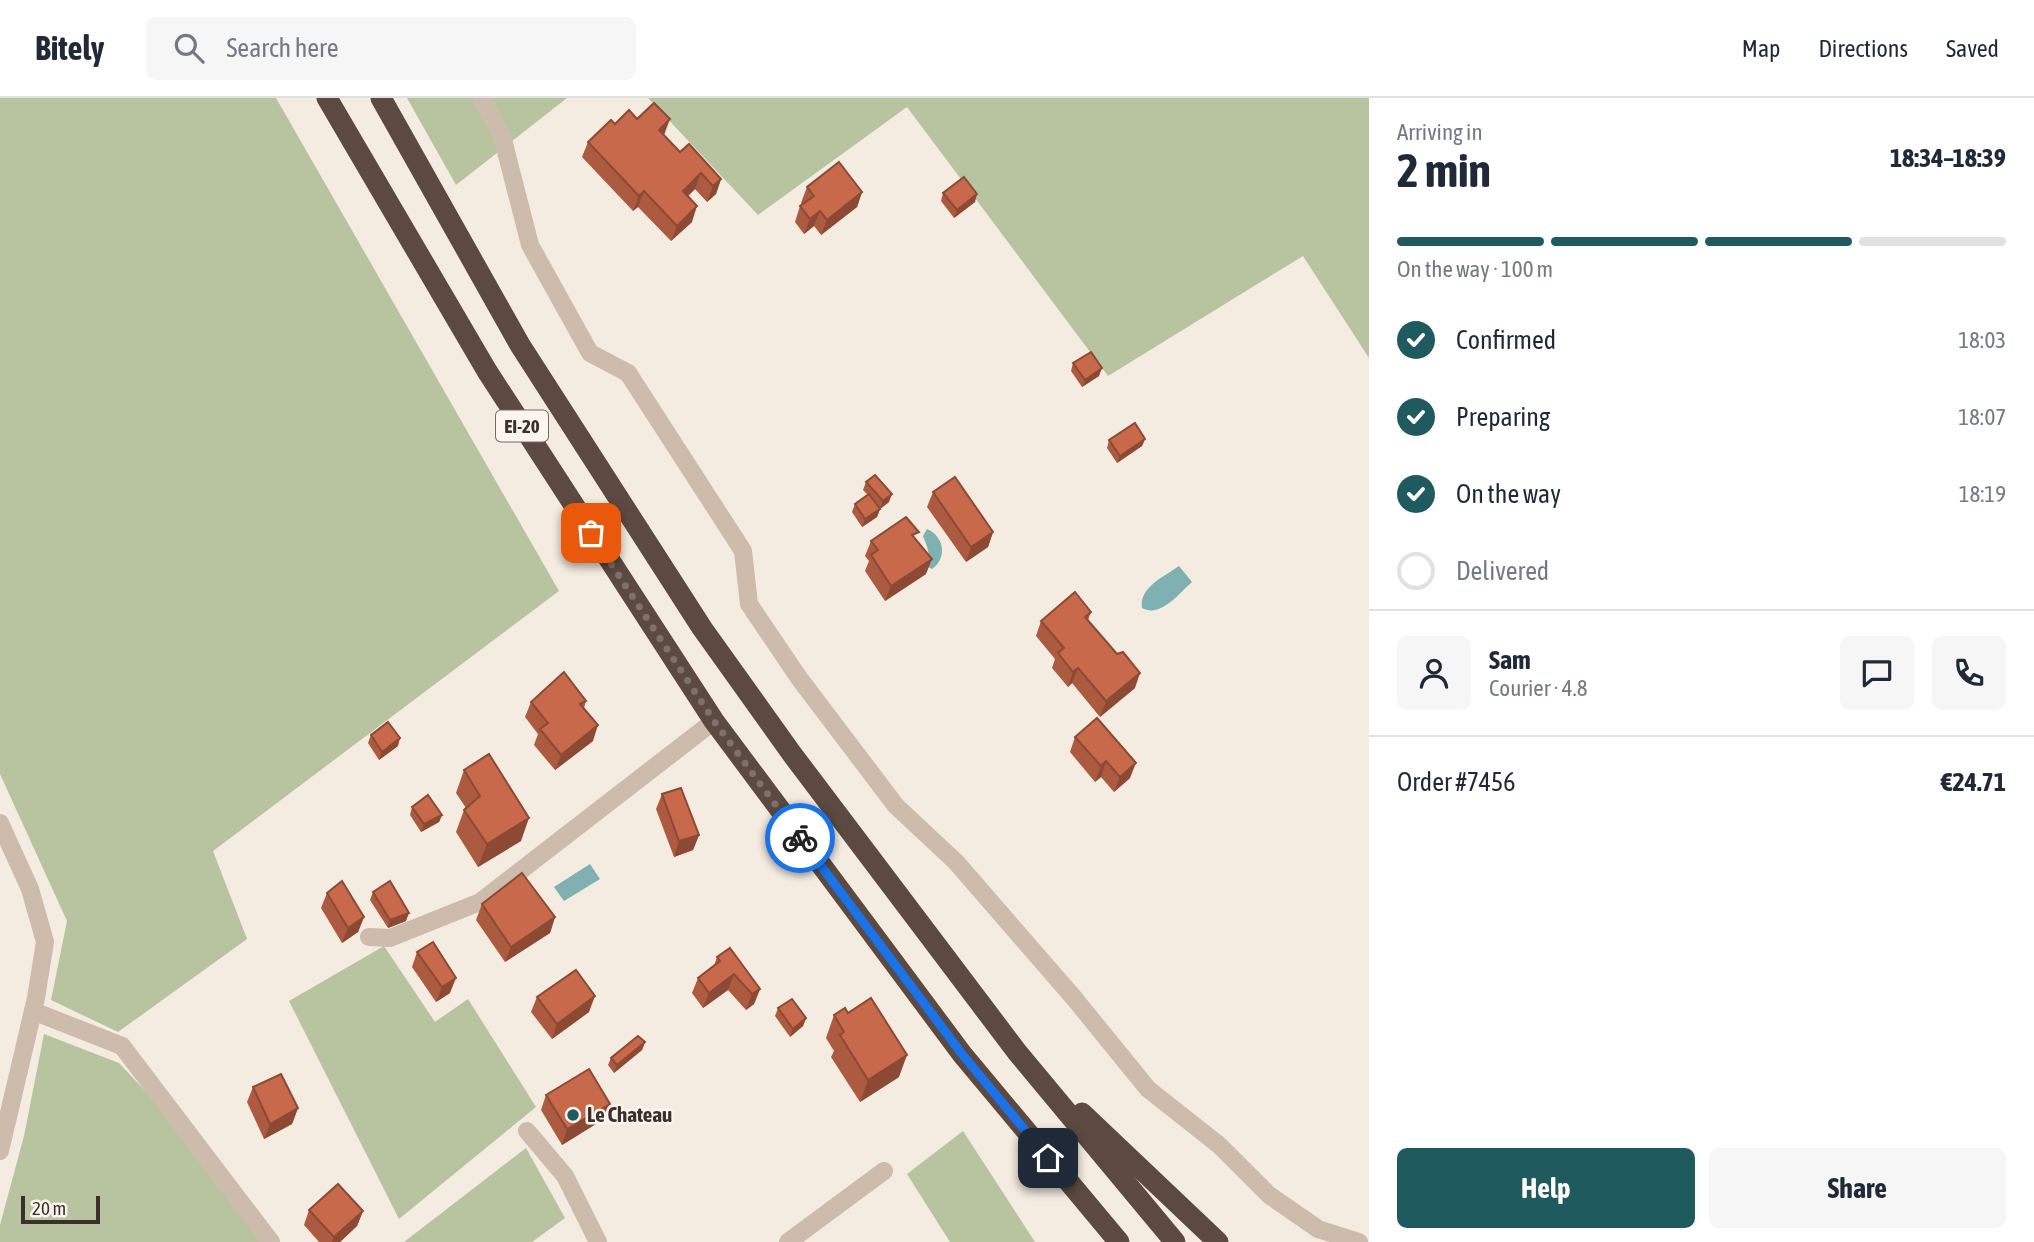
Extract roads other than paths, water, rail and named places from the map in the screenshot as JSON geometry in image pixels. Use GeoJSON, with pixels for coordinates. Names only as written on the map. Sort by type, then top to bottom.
{"type":"FeatureCollection","features":[{"type":"Feature","properties":{"kind":"highway"},"geometry":{"type":"LineString","coordinates":[[319,98],[341,125]]}},
{"type":"Feature","properties":{"kind":"highway","name":"EI-20"},"geometry":{"type":"LineString","coordinates":[[327,98],[487,371],[714,721],[962,1054],[1119,1242]]}},
{"type":"Feature","properties":{"kind":"highway","name":"EI-20"},"geometry":{"type":"LineString","coordinates":[[381,98],[520,345],[702,628],[792,754],[1017,1052],[1175,1242]]}},
{"type":"Feature","properties":{"kind":"highway"},"geometry":{"type":"LineString","coordinates":[[1017,1052],[1218,1242]]}},
{"type":"Feature","properties":{"kind":"highway"},"geometry":{"type":"LineString","coordinates":[[1082,1200],[1109,1242]]}},
{"type":"Feature","properties":{"kind":"street"},"geometry":{"type":"LineString","coordinates":[[481,98],[502,136],[530,245],[590,353],[628,373],[743,551],[749,604],[799,678],[896,806],[956,862],[1074,998],[1148,1089],[1219,1145],[1269,1195],[1318,1229],[1359,1242]]}},
{"type":"Feature","properties":{"kind":"street"},"geometry":{"type":"LineString","coordinates":[[369,937],[390,938],[481,902],[714,721]]}},
{"type":"Feature","properties":{"kind":"street"},"geometry":{"type":"LineString","coordinates":[[0,823],[30,889],[45,943],[33,1011],[0,1151]]}},
{"type":"Feature","properties":{"kind":"street"},"geometry":{"type":"LineString","coordinates":[[33,1011],[122,1046],[271,1242]]}},
{"type":"Feature","properties":{"kind":"street"},"geometry":{"type":"LineString","coordinates":[[527,1131],[565,1176],[598,1242]]}},
{"type":"Feature","properties":{"kind":"street"},"geometry":{"type":"LineString","coordinates":[[788,1242],[884,1171]]}},
{"type":"Feature","properties":{"kind":"water"},"geometry":{"type":"Polygon","coordinates":[[[927,529],[933,532],[942,547],[940,559],[932,569],[928,567],[929,555],[923,536],[927,529]]]}},
{"type":"Feature","properties":{"kind":"water"},"geometry":{"type":"Polygon","coordinates":[[[1179,566],[1192,582],[1162,607],[1156,610],[1142,608],[1144,594],[1148,588],[1179,566]]]}},
{"type":"Feature","properties":{"kind":"water"},"geometry":{"type":"Polygon","coordinates":[[[590,864],[600,879],[564,901],[554,887],[590,864]]]}},
{"type":"Feature","properties":{"kind":"place","name":"Le Chateau"},"geometry":{"type":"Point","coordinates":[573,1115]}}]}
